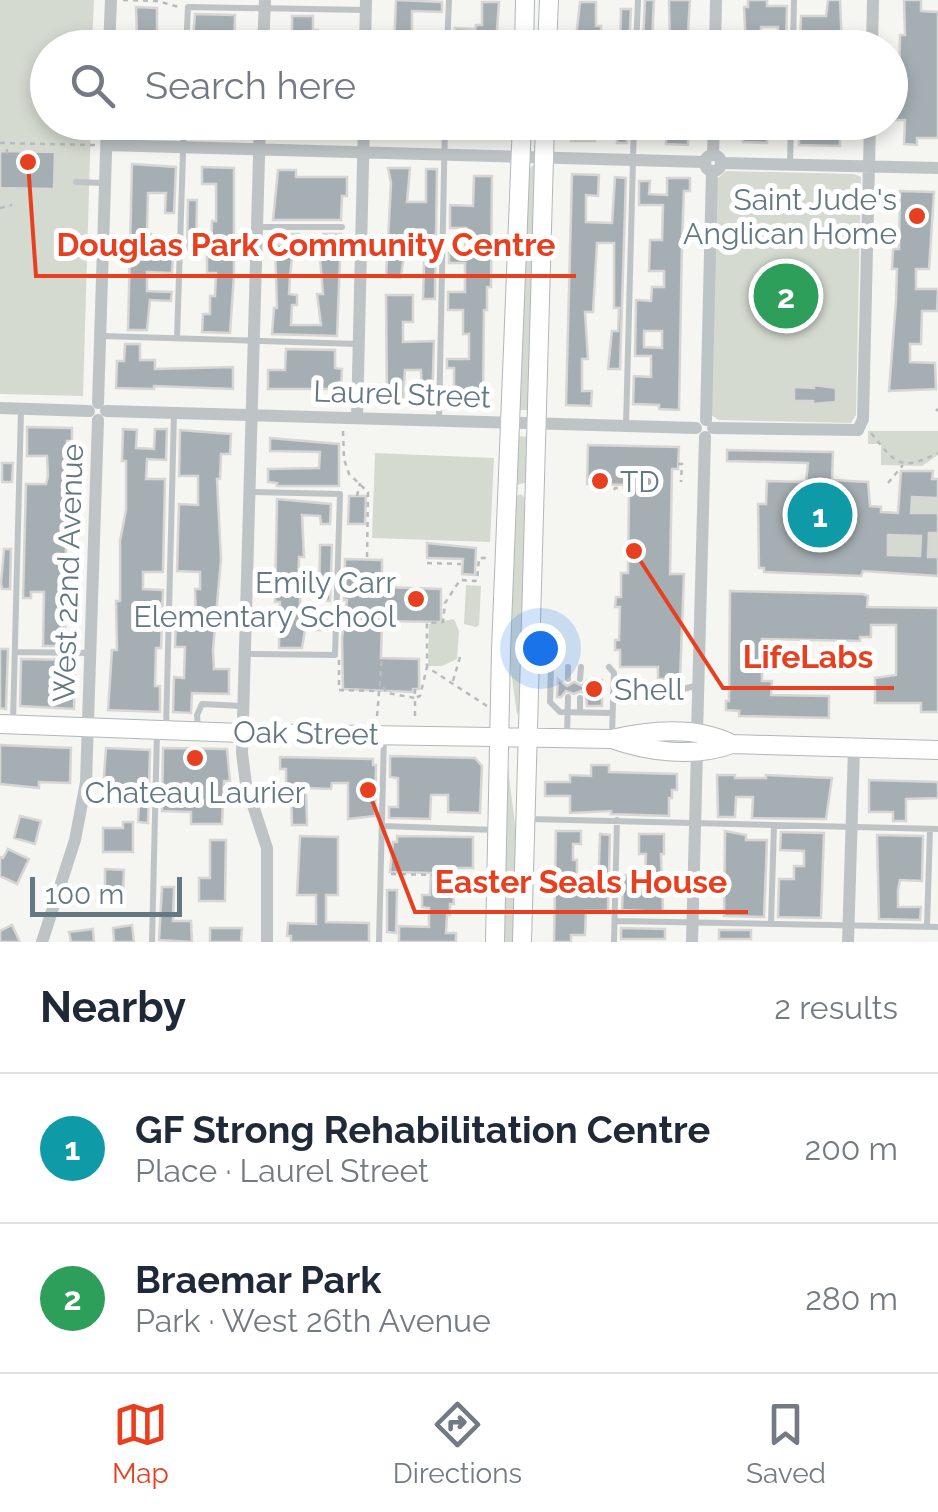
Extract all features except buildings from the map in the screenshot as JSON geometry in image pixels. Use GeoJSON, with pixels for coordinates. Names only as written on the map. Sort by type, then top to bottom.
{"type":"FeatureCollection","features":[{"type":"Feature","properties":{"kind":"main road"},"geometry":{"type":"LineString","coordinates":[[525,30],[526,0]]}},
{"type":"Feature","properties":{"kind":"main road"},"geometry":{"type":"LineString","coordinates":[[548,30],[549,0]]}},
{"type":"Feature","properties":{"kind":"main road"},"geometry":{"type":"LineString","coordinates":[[495,942],[506,492],[521,140]]}},
{"type":"Feature","properties":{"kind":"main road"},"geometry":{"type":"LineString","coordinates":[[522,942],[544,140]]}},
{"type":"Feature","properties":{"kind":"main road"},"geometry":{"type":"LineString","coordinates":[[506,492],[534,488]]}},
{"type":"Feature","properties":{"kind":"main road","name":"Oak Street"},"geometry":{"type":"LineString","coordinates":[[7,724],[242,733],[612,738],[641,732],[697,742],[714,735],[732,744],[938,750]]}},
{"type":"Feature","properties":{"kind":"street"},"geometry":{"type":"LineString","coordinates":[[109,30],[110,0]]}},
{"type":"Feature","properties":{"kind":"street"},"geometry":{"type":"LineString","coordinates":[[715,30],[716,0]]}},
{"type":"Feature","properties":{"kind":"street"},"geometry":{"type":"LineString","coordinates":[[873,30],[874,0]]}},
{"type":"Feature","properties":{"kind":"street"},"geometry":{"type":"LineString","coordinates":[[264,30],[265,4]]}},
{"type":"Feature","properties":{"kind":"street","name":"West 22nd Avenue"},"geometry":{"type":"LineString","coordinates":[[42,942],[84,802],[106,140]]}},
{"type":"Feature","properties":{"kind":"street"},"geometry":{"type":"LineString","coordinates":[[259,140],[242,733],[246,784],[268,848],[266,942]]}},
{"type":"Feature","properties":{"kind":"street"},"geometry":{"type":"LineString","coordinates":[[357,418],[364,140]]}},
{"type":"Feature","properties":{"kind":"street"},"geometry":{"type":"LineString","coordinates":[[692,942],[714,140]]}},
{"type":"Feature","properties":{"kind":"street"},"geometry":{"type":"LineString","coordinates":[[864,431],[870,140]]}},
{"type":"Feature","properties":{"kind":"street"},"geometry":{"type":"LineString","coordinates":[[106,145],[938,168]]}},
{"type":"Feature","properties":{"kind":"street","name":"Laurel Street"},"geometry":{"type":"LineString","coordinates":[[0,408],[864,431]]}},
{"type":"Feature","properties":{"kind":"street"},"geometry":{"type":"LineString","coordinates":[[848,942],[854,748]]}},
{"type":"Feature","properties":{"kind":"lane"},"geometry":{"type":"LineString","coordinates":[[447,30],[448,0]]}},
{"type":"Feature","properties":{"kind":"lane"},"geometry":{"type":"LineString","coordinates":[[637,30],[638,0]]}},
{"type":"Feature","properties":{"kind":"lane"},"geometry":{"type":"LineString","coordinates":[[793,30],[794,0]]}},
{"type":"Feature","properties":{"kind":"lane"},"geometry":{"type":"LineString","coordinates":[[187,30],[188,7],[366,5]]}},
{"type":"Feature","properties":{"kind":"lane"},"geometry":{"type":"LineString","coordinates":[[177,338],[183,140]]}},
{"type":"Feature","properties":{"kind":"lane"},"geometry":{"type":"LineString","coordinates":[[439,421],[445,140]]}},
{"type":"Feature","properties":{"kind":"lane"},"geometry":{"type":"LineString","coordinates":[[626,426],[633,140]]}},
{"type":"Feature","properties":{"kind":"lane"},"geometry":{"type":"LineString","coordinates":[[790,164],[791,140]]}},
{"type":"Feature","properties":{"kind":"lane"},"geometry":{"type":"LineString","coordinates":[[76,182],[105,183]]}},
{"type":"Feature","properties":{"kind":"lane"},"geometry":{"type":"LineString","coordinates":[[256,227],[342,227]]}},
{"type":"Feature","properties":{"kind":"lane"},"geometry":{"type":"LineString","coordinates":[[100,336],[358,344]]}},
{"type":"Feature","properties":{"kind":"lane"},"geometry":{"type":"LineString","coordinates":[[7,724],[14,652],[21,408]]}},
{"type":"Feature","properties":{"kind":"lane"},"geometry":{"type":"LineString","coordinates":[[152,942],[174,413]]}},
{"type":"Feature","properties":{"kind":"lane"},"geometry":{"type":"LineString","coordinates":[[245,654],[336,655],[340,494],[249,492]]}},
{"type":"Feature","properties":{"kind":"lane"},"geometry":{"type":"LineString","coordinates":[[14,652],[90,653]]}},
{"type":"Feature","properties":{"kind":"lane"},"geometry":{"type":"LineString","coordinates":[[551,667],[550,702],[560,712],[612,713]]}},
{"type":"Feature","properties":{"kind":"lane"},"geometry":{"type":"LineString","coordinates":[[568,667],[568,679]]}},
{"type":"Feature","properties":{"kind":"lane"},"geometry":{"type":"LineString","coordinates":[[580,667],[580,679]]}},
{"type":"Feature","properties":{"kind":"lane"},"geometry":{"type":"LineString","coordinates":[[609,667],[614,673],[612,738]]}},
{"type":"Feature","properties":{"kind":"lane"},"geometry":{"type":"LineString","coordinates":[[613,693],[667,694],[698,684]]}},
{"type":"Feature","properties":{"kind":"lane"},"geometry":{"type":"LineString","coordinates":[[567,737],[568,697]]}},
{"type":"Feature","properties":{"kind":"lane"},"geometry":{"type":"LineString","coordinates":[[580,698],[580,712]]}},
{"type":"Feature","properties":{"kind":"lane"},"geometry":{"type":"LineString","coordinates":[[198,731],[198,708],[202,704],[243,706]]}},
{"type":"Feature","properties":{"kind":"lane"},"geometry":{"type":"LineString","coordinates":[[379,942],[384,734]]}},
{"type":"Feature","properties":{"kind":"lane"},"geometry":{"type":"LineString","coordinates":[[526,820],[934,829],[926,926]]}},
{"type":"Feature","properties":{"kind":"lane"},"geometry":{"type":"LineString","coordinates":[[614,942],[618,820]]}},
{"type":"Feature","properties":{"kind":"lane"},"geometry":{"type":"LineString","coordinates":[[771,923],[774,825]]}},
{"type":"Feature","properties":{"kind":"lane"},"geometry":{"type":"LineString","coordinates":[[382,826],[497,830]]}},
{"type":"Feature","properties":{"kind":"lane"},"geometry":{"type":"LineString","coordinates":[[615,921],[938,926]]}},
{"type":"Feature","properties":{"kind":"path"},"geometry":{"type":"LineString","coordinates":[[122,0],[188,7]]}},
{"type":"Feature","properties":{"kind":"path"},"geometry":{"type":"LineString","coordinates":[[0,143],[106,145]]}},
{"type":"Feature","properties":{"kind":"path"},"geometry":{"type":"LineString","coordinates":[[6,154],[7,143]]}},
{"type":"Feature","properties":{"kind":"path"},"geometry":{"type":"LineString","coordinates":[[0,205],[9,205]]}},
{"type":"Feature","properties":{"kind":"path"},"geometry":{"type":"LineString","coordinates":[[343,431],[344,460],[349,474],[365,487],[368,498],[367,560]]}},
{"type":"Feature","properties":{"kind":"path"},"geometry":{"type":"LineString","coordinates":[[864,431],[894,462],[917,463],[938,452]]}},
{"type":"Feature","properties":{"kind":"path"},"geometry":{"type":"LineString","coordinates":[[678,464],[682,464],[681,482]]}},
{"type":"Feature","properties":{"kind":"path"},"geometry":{"type":"LineString","coordinates":[[888,483],[903,464]]}},
{"type":"Feature","properties":{"kind":"path"},"geometry":{"type":"LineString","coordinates":[[614,490],[635,488],[636,466]]}},
{"type":"Feature","properties":{"kind":"path"},"geometry":{"type":"LineString","coordinates":[[357,496],[360,483]]}},
{"type":"Feature","properties":{"kind":"path"},"geometry":{"type":"LineString","coordinates":[[381,681],[387,693],[420,696],[427,666],[427,623],[444,622],[444,602],[460,580],[477,581],[478,558],[495,558]]}},
{"type":"Feature","properties":{"kind":"path"},"geometry":{"type":"LineString","coordinates":[[427,563],[461,564]]}},
{"type":"Feature","properties":{"kind":"path"},"geometry":{"type":"LineString","coordinates":[[339,657],[338,690],[377,691],[381,691],[382,657]]}},
{"type":"Feature","properties":{"kind":"path"},"geometry":{"type":"LineString","coordinates":[[452,683],[460,657]]}},
{"type":"Feature","properties":{"kind":"path"},"geometry":{"type":"LineString","coordinates":[[427,666],[483,706]]}},
{"type":"Feature","properties":{"kind":"path"},"geometry":{"type":"LineString","coordinates":[[415,716],[416,689]]}},
{"type":"Feature","properties":{"kind":"path"},"geometry":{"type":"LineString","coordinates":[[376,716],[377,691]]}},
{"type":"Feature","properties":{"kind":"path"},"geometry":{"type":"LineString","coordinates":[[380,874],[482,876]]}},
{"type":"Feature","properties":{"kind":"shaded area"},"geometry":{"type":"Polygon","coordinates":[[[0,0],[94,0],[93,30],[30,30],[30,140],[91,140],[83,396],[0,394],[0,0]]]}},
{"type":"Feature","properties":{"kind":"shaded area"},"geometry":{"type":"Polygon","coordinates":[[[536,166],[530,410],[519,410],[528,170],[536,166]]]}},
{"type":"Feature","properties":{"kind":"shaded area"},"geometry":{"type":"Polygon","coordinates":[[[726,171],[861,177],[856,415],[851,423],[719,420],[711,415],[717,179],[726,171]]]}},
{"type":"Feature","properties":{"kind":"shaded area"},"geometry":{"type":"Polygon","coordinates":[[[868,431],[938,431],[938,455],[922,466],[881,465],[881,444],[868,444],[868,431]]]}},
{"type":"Feature","properties":{"kind":"shaded area"},"geometry":{"type":"Polygon","coordinates":[[[517,436],[529,437],[528,482],[513,486],[517,436]]]}},
{"type":"Feature","properties":{"kind":"shaded area"},"geometry":{"type":"Polygon","coordinates":[[[375,453],[494,458],[490,542],[372,538],[375,453]]]}},
{"type":"Feature","properties":{"kind":"shaded area"},"geometry":{"type":"Polygon","coordinates":[[[521,494],[528,501],[521,706],[517,715],[508,649],[513,498],[521,494]]]}},
{"type":"Feature","properties":{"kind":"shaded area"},"geometry":{"type":"Polygon","coordinates":[[[912,497],[938,498],[938,513],[911,513],[912,497]]]}},
{"type":"Feature","properties":{"kind":"shaded area"},"geometry":{"type":"Polygon","coordinates":[[[938,533],[938,557],[928,557],[928,547],[920,556],[888,555],[888,535],[938,533]]]}},
{"type":"Feature","properties":{"kind":"shaded area"},"geometry":{"type":"Polygon","coordinates":[[[466,585],[481,586],[476,627],[464,624],[466,585]]]}},
{"type":"Feature","properties":{"kind":"shaded area"},"geometry":{"type":"Polygon","coordinates":[[[454,619],[459,631],[457,659],[442,666],[428,666],[429,624],[454,619]]]}},
{"type":"Feature","properties":{"kind":"shaded area"},"geometry":{"type":"Polygon","coordinates":[[[507,761],[518,847],[516,942],[500,942],[507,761]]]}},
{"type":"Feature","properties":{"kind":"place","name":"Douglas Park Community Centre"},"geometry":{"type":"Point","coordinates":[28,162]}},
{"type":"Feature","properties":{"kind":"place","name":"Saint Jude's Anglican Home"},"geometry":{"type":"Point","coordinates":[917,216]}},
{"type":"Feature","properties":{"kind":"place","name":"Braemar Park"},"geometry":{"type":"Point","coordinates":[786,296]}},
{"type":"Feature","properties":{"kind":"place","name":"TD"},"geometry":{"type":"Point","coordinates":[600,481]}},
{"type":"Feature","properties":{"kind":"place","name":"GF Strong Rehabilitation Centre"},"geometry":{"type":"Point","coordinates":[820,515]}},
{"type":"Feature","properties":{"kind":"place","name":"LifeLabs"},"geometry":{"type":"Point","coordinates":[634,551]}},
{"type":"Feature","properties":{"kind":"place","name":"Emily Carr Elementary School"},"geometry":{"type":"Point","coordinates":[416,599]}},
{"type":"Feature","properties":{"kind":"place","name":"Shell"},"geometry":{"type":"Point","coordinates":[594,689]}},
{"type":"Feature","properties":{"kind":"place","name":"Chateau Laurier"},"geometry":{"type":"Point","coordinates":[195,758]}},
{"type":"Feature","properties":{"kind":"place","name":"Easter Seals House"},"geometry":{"type":"Point","coordinates":[368,790]}}]}
